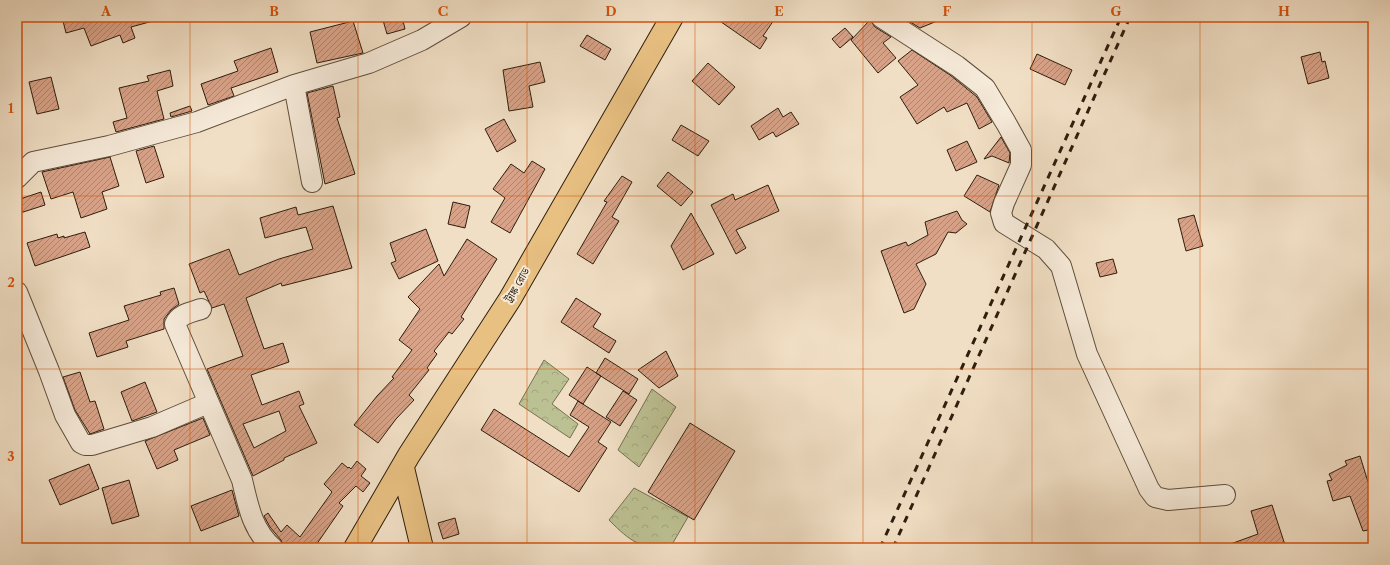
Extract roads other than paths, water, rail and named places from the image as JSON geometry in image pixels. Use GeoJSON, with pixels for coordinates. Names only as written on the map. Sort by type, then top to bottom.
{"type":"FeatureCollection","features":[{"type":"Feature","properties":{"kind":"main road","name":"ট্রাঙ্ক রোড"},"geometry":{"type":"LineString","coordinates":[[355,548],[403,468],[409,455],[510,298],[672,17]]}},
{"type":"Feature","properties":{"kind":"main road"},"geometry":{"type":"LineString","coordinates":[[403,468],[422,548]]}},
{"type":"Feature","properties":{"kind":"street"},"geometry":{"type":"LineString","coordinates":[[17,178],[33,162],[109,146],[197,122],[294,85],[369,63],[422,40],[461,17]]}},
{"type":"Feature","properties":{"kind":"street"},"geometry":{"type":"LineString","coordinates":[[881,17],[957,66],[985,88],[1006,123],[1021,150],[1021,165],[1004,203],[1001,214],[1004,223],[1046,249],[1061,266],[1087,354],[1149,489],[1155,497],[1168,500],[1225,495]]}},
{"type":"Feature","properties":{"kind":"street"},"geometry":{"type":"LineString","coordinates":[[294,85],[312,182]]}},
{"type":"Feature","properties":{"kind":"street"},"geometry":{"type":"LineString","coordinates":[[17,292],[50,371],[65,415],[81,443],[85,445],[92,445],[152,427],[208,403]]}},
{"type":"Feature","properties":{"kind":"street"},"geometry":{"type":"LineString","coordinates":[[201,309],[182,316],[175,324],[242,480],[247,504],[256,530],[273,548]]}},
{"type":"Feature","properties":{"kind":"railway"},"geometry":{"type":"LineString","coordinates":[[880,548],[1121,17]]}},
{"type":"Feature","properties":{"kind":"railway"},"geometry":{"type":"LineString","coordinates":[[893,548],[1130,17]]}}]}
